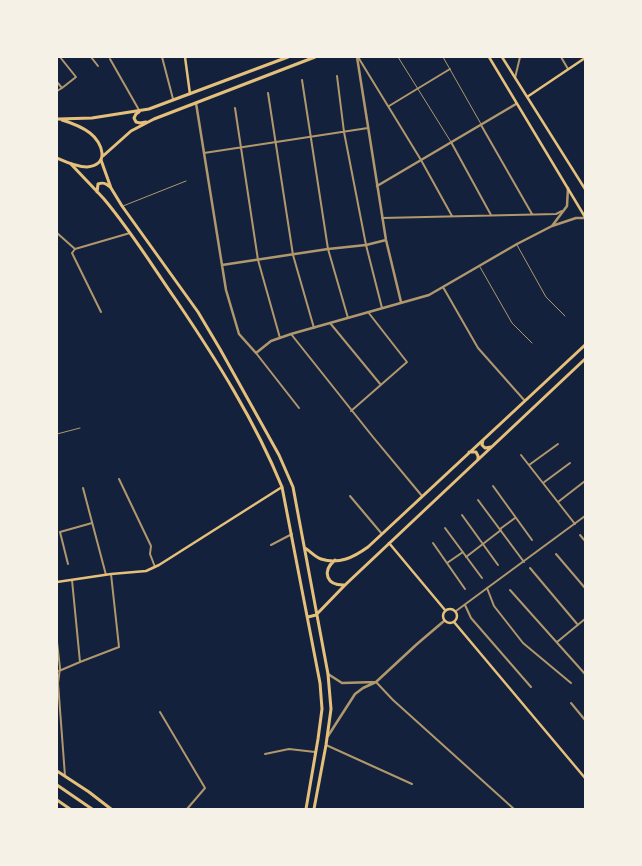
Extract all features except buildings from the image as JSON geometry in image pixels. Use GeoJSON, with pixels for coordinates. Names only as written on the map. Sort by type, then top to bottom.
{"type":"FeatureCollection","features":[{"type":"Feature","properties":{"kind":"main road"},"geometry":{"type":"LineString","coordinates":[[185,57],[190,94]]}},
{"type":"Feature","properties":{"kind":"main road"},"geometry":{"type":"LineString","coordinates":[[58,119],[92,118],[139,112],[288,57]]}},
{"type":"Feature","properties":{"kind":"main road"},"geometry":{"type":"LineString","coordinates":[[57,158],[71,164],[86,167],[96,165],[103,156],[131,131],[146,122],[315,57]]}},
{"type":"Feature","properties":{"kind":"main road"},"geometry":{"type":"LineString","coordinates":[[489,57],[585,218]]}},
{"type":"Feature","properties":{"kind":"main road"},"geometry":{"type":"LineString","coordinates":[[502,57],[585,189]]}},
{"type":"Feature","properties":{"kind":"main road"},"geometry":{"type":"LineString","coordinates":[[527,97],[585,58]]}},
{"type":"Feature","properties":{"kind":"main road"},"geometry":{"type":"LineString","coordinates":[[139,112],[134,118],[136,122],[146,122]]}},
{"type":"Feature","properties":{"kind":"main road"},"geometry":{"type":"LineString","coordinates":[[58,119],[74,124],[91,134],[100,144],[103,156]]}},
{"type":"Feature","properties":{"kind":"main road"},"geometry":{"type":"LineString","coordinates":[[101,160],[111,188],[122,206],[198,312],[220,348],[268,433],[293,488],[328,674],[331,709],[328,736],[314,809]]}},
{"type":"Feature","properties":{"kind":"main road"},"geometry":{"type":"LineString","coordinates":[[71,164],[97,192],[130,233],[209,349],[260,438],[282,486],[308,616],[320,683],[322,709],[306,809]]}},
{"type":"Feature","properties":{"kind":"main road"},"geometry":{"type":"LineString","coordinates":[[97,192],[98,184],[101,183],[106,184],[111,188]]}},
{"type":"Feature","properties":{"kind":"main road"},"geometry":{"type":"LineString","coordinates":[[305,548],[320,559],[344,560],[355,556],[368,547],[585,345]]}},
{"type":"Feature","properties":{"kind":"main road"},"geometry":{"type":"LineString","coordinates":[[308,616],[316,615],[389,543],[585,359]]}},
{"type":"Feature","properties":{"kind":"main road"},"geometry":{"type":"LineString","coordinates":[[483,440],[482,445],[485,448],[492,447]]}},
{"type":"Feature","properties":{"kind":"main road"},"geometry":{"type":"LineString","coordinates":[[470,452],[476,452],[478,458],[477,460]]}},
{"type":"Feature","properties":{"kind":"main road"},"geometry":{"type":"LineString","coordinates":[[57,582],[110,574],[146,571],[155,567],[282,486]]}},
{"type":"Feature","properties":{"kind":"main road"},"geometry":{"type":"LineString","coordinates":[[389,543],[445,610]]}},
{"type":"Feature","properties":{"kind":"main road"},"geometry":{"type":"LineString","coordinates":[[334,560],[329,565],[327,570],[328,577],[337,586],[345,585]]}},
{"type":"Feature","properties":{"kind":"main road"},"geometry":{"type":"LineString","coordinates":[[450,609],[456,612],[457,616],[454,622],[448,624],[444,621],[442,616],[445,610],[450,609]]}},
{"type":"Feature","properties":{"kind":"main road"},"geometry":{"type":"LineString","coordinates":[[454,622],[585,778]]}},
{"type":"Feature","properties":{"kind":"main road"},"geometry":{"type":"LineString","coordinates":[[57,772],[65,776],[111,809]]}},
{"type":"Feature","properties":{"kind":"main road"},"geometry":{"type":"LineString","coordinates":[[57,785],[92,809]]}},
{"type":"Feature","properties":{"kind":"main road"},"geometry":{"type":"LineString","coordinates":[[57,800],[70,809]]}},
{"type":"Feature","properties":{"kind":"street"},"geometry":{"type":"LineString","coordinates":[[57,91],[76,77],[60,57]]}},
{"type":"Feature","properties":{"kind":"street"},"geometry":{"type":"LineString","coordinates":[[91,57],[98,66]]}},
{"type":"Feature","properties":{"kind":"street"},"geometry":{"type":"LineString","coordinates":[[162,57],[174,100]]}},
{"type":"Feature","properties":{"kind":"street"},"geometry":{"type":"LineString","coordinates":[[358,57],[421,160],[452,216]]}},
{"type":"Feature","properties":{"kind":"street"},"geometry":{"type":"LineString","coordinates":[[358,57],[382,218],[401,303]]}},
{"type":"Feature","properties":{"kind":"street"},"geometry":{"type":"LineString","coordinates":[[515,79],[520,57]]}},
{"type":"Feature","properties":{"kind":"street"},"geometry":{"type":"LineString","coordinates":[[561,57],[568,69]]}},
{"type":"Feature","properties":{"kind":"street"},"geometry":{"type":"LineString","coordinates":[[110,59],[139,112]]}},
{"type":"Feature","properties":{"kind":"street"},"geometry":{"type":"LineString","coordinates":[[389,106],[450,69]]}},
{"type":"Feature","properties":{"kind":"street"},"geometry":{"type":"LineString","coordinates":[[337,76],[344,132],[366,245],[382,308]]}},
{"type":"Feature","properties":{"kind":"street"},"geometry":{"type":"LineString","coordinates":[[302,80],[328,249],[348,318]]}},
{"type":"Feature","properties":{"kind":"street"},"geometry":{"type":"LineString","coordinates":[[57,82],[62,88]]}},
{"type":"Feature","properties":{"kind":"street"},"geometry":{"type":"LineString","coordinates":[[268,93],[293,255],[314,328]]}},
{"type":"Feature","properties":{"kind":"street"},"geometry":{"type":"LineString","coordinates":[[196,102],[226,290],[239,334],[256,353],[299,408]]}},
{"type":"Feature","properties":{"kind":"street"},"geometry":{"type":"LineString","coordinates":[[377,186],[516,104]]}},
{"type":"Feature","properties":{"kind":"street"},"geometry":{"type":"LineString","coordinates":[[235,108],[258,260],[280,338]]}},
{"type":"Feature","properties":{"kind":"street"},"geometry":{"type":"LineString","coordinates":[[481,125],[532,214]]}},
{"type":"Feature","properties":{"kind":"street"},"geometry":{"type":"LineString","coordinates":[[204,153],[368,128]]}},
{"type":"Feature","properties":{"kind":"street"},"geometry":{"type":"LineString","coordinates":[[451,142],[492,215]]}},
{"type":"Feature","properties":{"kind":"street"},"geometry":{"type":"LineString","coordinates":[[552,226],[567,206],[568,188]]}},
{"type":"Feature","properties":{"kind":"street"},"geometry":{"type":"LineString","coordinates":[[382,218],[556,214],[563,211]]}},
{"type":"Feature","properties":{"kind":"street"},"geometry":{"type":"LineString","coordinates":[[256,353],[271,341],[291,334],[429,296],[517,244],[552,226],[576,218],[585,218]]}},
{"type":"Feature","properties":{"kind":"street"},"geometry":{"type":"LineString","coordinates":[[57,233],[76,249]]}},
{"type":"Feature","properties":{"kind":"street"},"geometry":{"type":"LineString","coordinates":[[100,312],[72,253],[76,249],[130,233]]}},
{"type":"Feature","properties":{"kind":"street"},"geometry":{"type":"LineString","coordinates":[[222,266],[328,249],[366,245],[386,240]]}},
{"type":"Feature","properties":{"kind":"street"},"geometry":{"type":"LineString","coordinates":[[443,287],[478,348],[525,401]]}},
{"type":"Feature","properties":{"kind":"street"},"geometry":{"type":"LineString","coordinates":[[351,411],[407,362],[368,312]]}},
{"type":"Feature","properties":{"kind":"street"},"geometry":{"type":"LineString","coordinates":[[330,323],[381,386]]}},
{"type":"Feature","properties":{"kind":"street"},"geometry":{"type":"LineString","coordinates":[[291,334],[351,411],[422,496]]}},
{"type":"Feature","properties":{"kind":"street"},"geometry":{"type":"LineString","coordinates":[[529,465],[558,444]]}},
{"type":"Feature","properties":{"kind":"street"},"geometry":{"type":"LineString","coordinates":[[521,455],[575,524]]}},
{"type":"Feature","properties":{"kind":"street"},"geometry":{"type":"LineString","coordinates":[[543,484],[570,463]]}},
{"type":"Feature","properties":{"kind":"street"},"geometry":{"type":"LineString","coordinates":[[119,479],[151,546],[150,554],[155,567]]}},
{"type":"Feature","properties":{"kind":"street"},"geometry":{"type":"LineString","coordinates":[[558,502],[585,481]]}},
{"type":"Feature","properties":{"kind":"street"},"geometry":{"type":"LineString","coordinates":[[493,486],[532,540]]}},
{"type":"Feature","properties":{"kind":"street"},"geometry":{"type":"LineString","coordinates":[[83,488],[106,575]]}},
{"type":"Feature","properties":{"kind":"street"},"geometry":{"type":"LineString","coordinates":[[350,496],[382,534]]}},
{"type":"Feature","properties":{"kind":"street"},"geometry":{"type":"LineString","coordinates":[[478,500],[524,562]]}},
{"type":"Feature","properties":{"kind":"street"},"geometry":{"type":"LineString","coordinates":[[462,515],[498,564]]}},
{"type":"Feature","properties":{"kind":"street"},"geometry":{"type":"LineString","coordinates":[[456,612],[585,516]]}},
{"type":"Feature","properties":{"kind":"street"},"geometry":{"type":"LineString","coordinates":[[466,557],[515,518]]}},
{"type":"Feature","properties":{"kind":"street"},"geometry":{"type":"LineString","coordinates":[[68,564],[60,532],[92,523]]}},
{"type":"Feature","properties":{"kind":"street"},"geometry":{"type":"LineString","coordinates":[[445,528],[482,578]]}},
{"type":"Feature","properties":{"kind":"street"},"geometry":{"type":"LineString","coordinates":[[272,545],[292,534]]}},
{"type":"Feature","properties":{"kind":"street"},"geometry":{"type":"LineString","coordinates":[[580,535],[585,541]]}},
{"type":"Feature","properties":{"kind":"street"},"geometry":{"type":"LineString","coordinates":[[433,543],[465,589]]}},
{"type":"Feature","properties":{"kind":"street"},"geometry":{"type":"LineString","coordinates":[[447,563],[463,552]]}},
{"type":"Feature","properties":{"kind":"street"},"geometry":{"type":"LineString","coordinates":[[556,554],[585,588]]}},
{"type":"Feature","properties":{"kind":"street"},"geometry":{"type":"LineString","coordinates":[[530,568],[578,625]]}},
{"type":"Feature","properties":{"kind":"street"},"geometry":{"type":"LineString","coordinates":[[59,671],[119,648],[110,574]]}},
{"type":"Feature","properties":{"kind":"street"},"geometry":{"type":"LineString","coordinates":[[72,580],[80,662]]}},
{"type":"Feature","properties":{"kind":"street"},"geometry":{"type":"LineString","coordinates":[[487,588],[494,606],[523,643],[571,683]]}},
{"type":"Feature","properties":{"kind":"street"},"geometry":{"type":"LineString","coordinates":[[510,590],[585,674]]}},
{"type":"Feature","properties":{"kind":"street"},"geometry":{"type":"LineString","coordinates":[[465,605],[471,618],[531,687]]}},
{"type":"Feature","properties":{"kind":"street"},"geometry":{"type":"LineString","coordinates":[[557,642],[585,619]]}},
{"type":"Feature","properties":{"kind":"street"},"geometry":{"type":"LineString","coordinates":[[328,736],[355,694],[363,688],[376,682],[444,621]]}},
{"type":"Feature","properties":{"kind":"street"},"geometry":{"type":"LineString","coordinates":[[57,642],[59,671],[58,683],[65,776]]}},
{"type":"Feature","properties":{"kind":"street"},"geometry":{"type":"LineString","coordinates":[[328,674],[342,684],[376,682]]}},
{"type":"Feature","properties":{"kind":"street"},"geometry":{"type":"LineString","coordinates":[[376,682],[393,700],[514,809]]}},
{"type":"Feature","properties":{"kind":"street"},"geometry":{"type":"LineString","coordinates":[[571,703],[585,720]]}},
{"type":"Feature","properties":{"kind":"street"},"geometry":{"type":"LineString","coordinates":[[160,712],[205,788],[187,809]]}},
{"type":"Feature","properties":{"kind":"street"},"geometry":{"type":"LineString","coordinates":[[582,717],[585,714]]}},
{"type":"Feature","properties":{"kind":"street"},"geometry":{"type":"LineString","coordinates":[[326,745],[412,784]]}},
{"type":"Feature","properties":{"kind":"street"},"geometry":{"type":"LineString","coordinates":[[265,754],[289,749],[316,752]]}},
{"type":"Feature","properties":{"kind":"lane"},"geometry":{"type":"LineString","coordinates":[[398,57],[451,142]]}},
{"type":"Feature","properties":{"kind":"lane"},"geometry":{"type":"LineString","coordinates":[[443,57],[481,125]]}},
{"type":"Feature","properties":{"kind":"lane"},"geometry":{"type":"LineString","coordinates":[[122,206],[186,181]]}},
{"type":"Feature","properties":{"kind":"lane"},"geometry":{"type":"LineString","coordinates":[[517,244],[546,297],[565,316]]}},
{"type":"Feature","properties":{"kind":"lane"},"geometry":{"type":"LineString","coordinates":[[480,266],[512,323],[532,343]]}},
{"type":"Feature","properties":{"kind":"lane"},"geometry":{"type":"LineString","coordinates":[[57,434],[80,428]]}}]}
